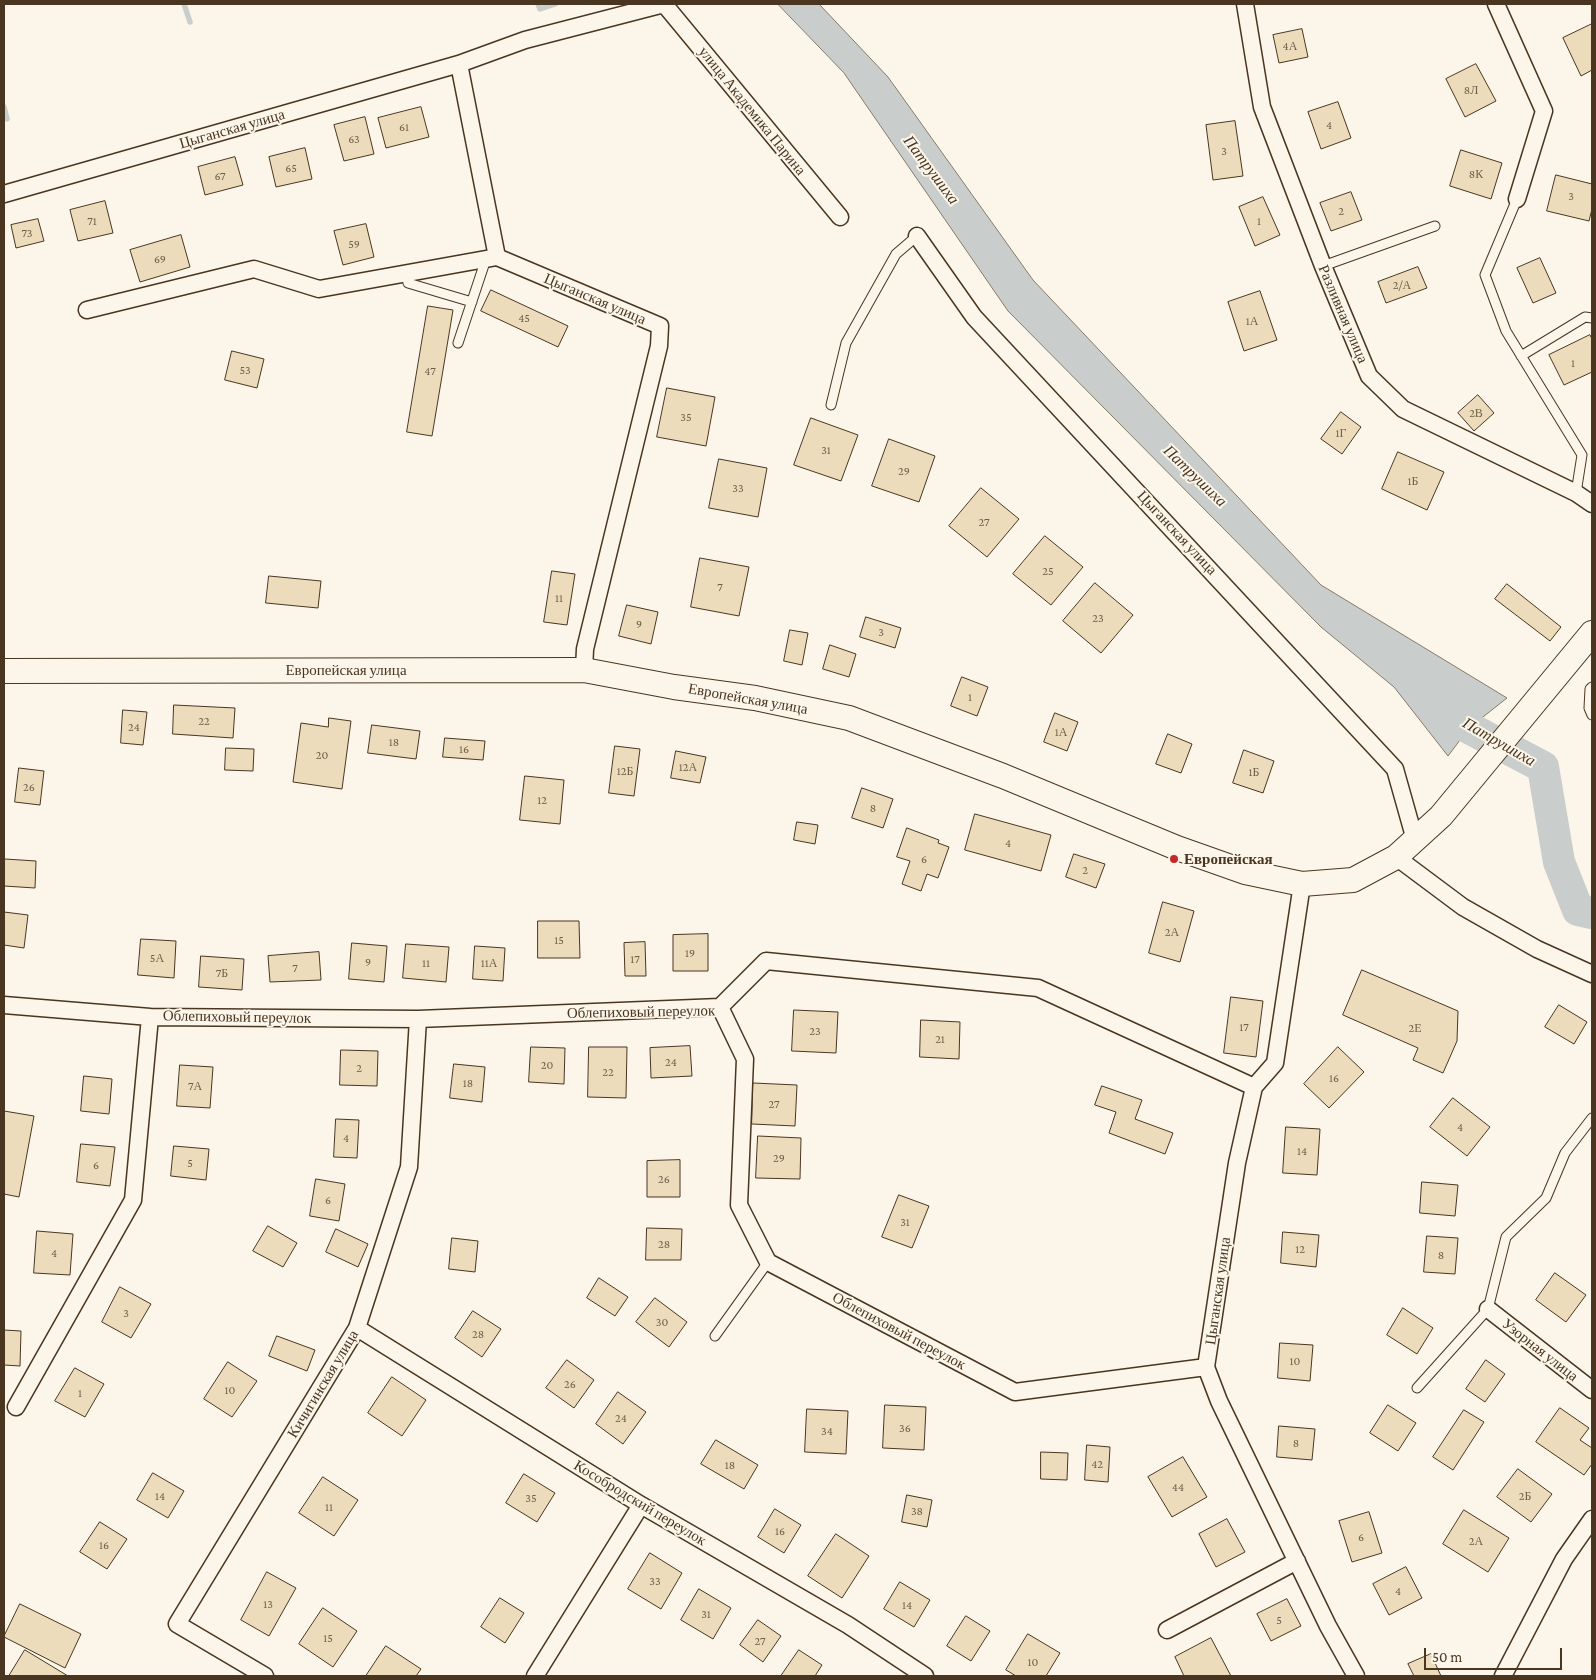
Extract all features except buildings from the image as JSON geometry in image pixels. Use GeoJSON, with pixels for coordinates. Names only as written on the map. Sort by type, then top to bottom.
{"type":"FeatureCollection","features":[{"type":"Feature","properties":{"kind":"street","name":"Цыганская улица"},"geometry":{"type":"LineString","coordinates":[[4,194],[459,64],[525,40],[664,4]]}},
{"type":"Feature","properties":{"kind":"street","name":"улица Академика Парина"},"geometry":{"type":"LineString","coordinates":[[664,4],[840,217]]}},
{"type":"Feature","properties":{"kind":"street","name":"Разливная улица"},"geometry":{"type":"LineString","coordinates":[[1245,4],[1262,107],[1323,266],[1369,376],[1403,409],[1576,493],[1592,504]]}},
{"type":"Feature","properties":{"kind":"street"},"geometry":{"type":"LineString","coordinates":[[1496,4],[1544,111],[1518,199]]}},
{"type":"Feature","properties":{"kind":"street"},"geometry":{"type":"LineString","coordinates":[[86,310],[254,269],[319,289],[492,258],[459,64]]}},
{"type":"Feature","properties":{"kind":"street","name":"Цыганская улица"},"geometry":{"type":"LineString","coordinates":[[917,236],[974,316],[1395,769],[1415,840]]}},
{"type":"Feature","properties":{"kind":"street","name":"Цыганская улица"},"geometry":{"type":"LineString","coordinates":[[492,258],[660,326],[659,346],[585,649],[584,670]]}},
{"type":"Feature","properties":{"kind":"street","name":"Европейская улица"},"geometry":{"type":"LineString","coordinates":[[4,671],[584,670],[674,687],[756,698],[849,718],[1003,776],[1177,848],[1246,872],[1302,884],[1353,880],[1396,857],[1441,816],[1592,633]]}},
{"type":"Feature","properties":{"kind":"street"},"geometry":{"type":"LineString","coordinates":[[1396,857],[1463,907],[1537,949],[1592,974]]}},
{"type":"Feature","properties":{"kind":"street","name":"Цыганская улица"},"geometry":{"type":"LineString","coordinates":[[1302,884],[1275,1062],[1254,1087],[1237,1162],[1206,1367],[1219,1401],[1297,1561],[1356,1676]]}},
{"type":"Feature","properties":{"kind":"street"},"geometry":{"type":"LineString","coordinates":[[720,1007],[766,961],[1038,988],[1254,1087]]}},
{"type":"Feature","properties":{"kind":"street","name":"Облепиховый переулок"},"geometry":{"type":"LineString","coordinates":[[4,1005],[150,1017],[418,1019],[720,1007],[745,1059],[739,1205],[768,1262],[1015,1392],[1206,1367]]}},
{"type":"Feature","properties":{"kind":"street"},"geometry":{"type":"LineString","coordinates":[[16,1407],[133,1200],[150,1017]]}},
{"type":"Feature","properties":{"kind":"street","name":"Кичигинская улица"},"geometry":{"type":"LineString","coordinates":[[265,1676],[178,1624],[357,1328],[409,1168],[418,1019]]}},
{"type":"Feature","properties":{"kind":"street","name":"Узорная улица"},"geometry":{"type":"LineString","coordinates":[[1488,1309],[1592,1390]]}},
{"type":"Feature","properties":{"kind":"street","name":"Кособродский переулок"},"geometry":{"type":"LineString","coordinates":[[357,1328],[642,1505],[848,1625],[925,1676]]}},
{"type":"Feature","properties":{"kind":"street"},"geometry":{"type":"LineString","coordinates":[[536,1676],[642,1505]]}},
{"type":"Feature","properties":{"kind":"street"},"geometry":{"type":"LineString","coordinates":[[1503,1676],[1564,1559],[1592,1519]]}},
{"type":"Feature","properties":{"kind":"street"},"geometry":{"type":"LineString","coordinates":[[1167,1630],[1297,1561]]}},
{"type":"Feature","properties":{"kind":"lane"},"geometry":{"type":"LineString","coordinates":[[1518,199],[1485,275],[1506,331],[1582,455],[1576,493]]}},
{"type":"Feature","properties":{"kind":"lane"},"geometry":{"type":"LineString","coordinates":[[1323,266],[1435,226]]}},
{"type":"Feature","properties":{"kind":"lane"},"geometry":{"type":"LineString","coordinates":[[831,405],[846,343],[896,254],[917,236]]}},
{"type":"Feature","properties":{"kind":"lane"},"geometry":{"type":"LineString","coordinates":[[458,343],[472,302],[492,258]]}},
{"type":"Feature","properties":{"kind":"lane"},"geometry":{"type":"LineString","coordinates":[[406,274],[408,283],[472,302]]}},
{"type":"Feature","properties":{"kind":"lane"},"geometry":{"type":"LineString","coordinates":[[1521,356],[1585,317],[1592,318]]}},
{"type":"Feature","properties":{"kind":"lane"},"geometry":{"type":"LineString","coordinates":[[1592,687],[1590,689],[1589,708],[1592,715]]}},
{"type":"Feature","properties":{"kind":"lane"},"geometry":{"type":"LineString","coordinates":[[1417,1388],[1488,1309],[1506,1237],[1546,1198],[1565,1154],[1592,1118]]}},
{"type":"Feature","properties":{"kind":"lane"},"geometry":{"type":"LineString","coordinates":[[715,1336],[768,1262]]}},
{"type":"Feature","properties":{"kind":"water"},"geometry":{"type":"Polygon","coordinates":[[[778,4],[819,4],[888,77],[1033,280],[1321,585],[1507,698],[1469,728],[1448,756],[1394,687],[1321,627],[1008,311],[844,73],[778,4]]]}},
{"type":"Feature","properties":{"kind":"waterway"},"geometry":{"type":"LineString","coordinates":[[184,4],[190,22]]}},
{"type":"Feature","properties":{"kind":"waterway"},"geometry":{"type":"LineString","coordinates":[[538,4],[540,9],[555,4]]}},
{"type":"Feature","properties":{"kind":"waterway"},"geometry":{"type":"LineString","coordinates":[[4,107],[7,119]]}},
{"type":"Feature","properties":{"kind":"waterway","name":"Патрушиха"},"geometry":{"type":"LineString","coordinates":[[1435,699],[1469,728],[1543,767],[1559,862],[1578,910],[1592,913]]}},
{"type":"Feature","properties":{"kind":"place","name":"Европейская"},"geometry":{"type":"Point","coordinates":[1174,859]}}]}
